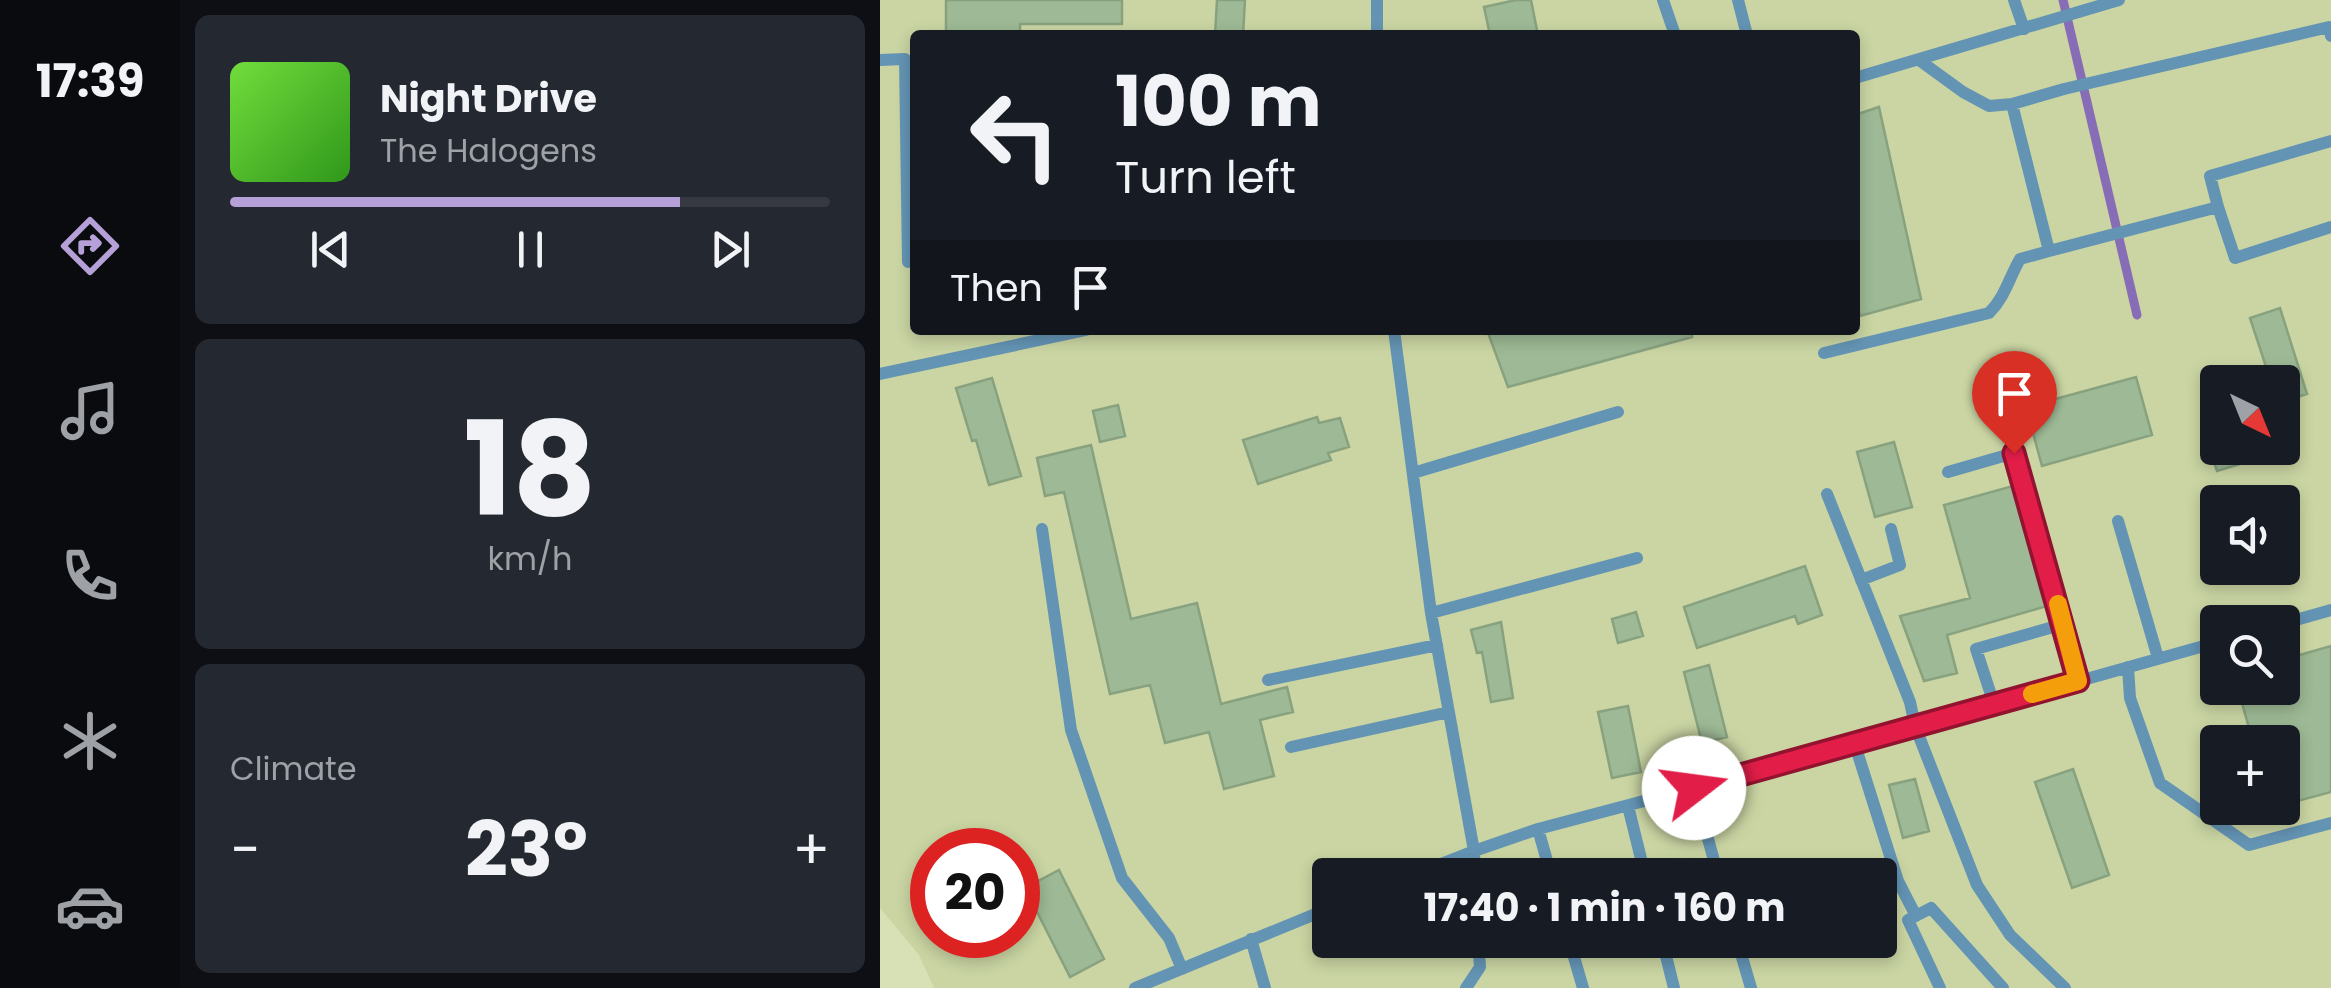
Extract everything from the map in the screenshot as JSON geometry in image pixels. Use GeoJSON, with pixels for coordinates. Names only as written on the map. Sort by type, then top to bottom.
{"type":"FeatureCollection","features":[{"type":"Feature","properties":{"kind":"lane"},"geometry":{"type":"LineString","coordinates":[[1377,0],[1377,30]]}},
{"type":"Feature","properties":{"kind":"lane"},"geometry":{"type":"LineString","coordinates":[[1664,0],[1673,30]]}},
{"type":"Feature","properties":{"kind":"lane"},"geometry":{"type":"LineString","coordinates":[[1738,0],[1746,30]]}},
{"type":"Feature","properties":{"kind":"lane"},"geometry":{"type":"LineString","coordinates":[[2014,0],[2024,29]]}},
{"type":"Feature","properties":{"kind":"lane"},"geometry":{"type":"LineString","coordinates":[[1860,77],[2119,0]]}},
{"type":"Feature","properties":{"kind":"lane"},"geometry":{"type":"LineString","coordinates":[[1920,60],[1988,106],[2012,104],[2329,27],[2331,36]]}},
{"type":"Feature","properties":{"kind":"lane"},"geometry":{"type":"LineString","coordinates":[[880,60],[904,59],[908,262]]}},
{"type":"Feature","properties":{"kind":"lane"},"geometry":{"type":"LineString","coordinates":[[2012,104],[2049,251]]}},
{"type":"Feature","properties":{"kind":"lane"},"geometry":{"type":"LineString","coordinates":[[2331,142],[2210,176],[2235,258],[2331,227]]}},
{"type":"Feature","properties":{"kind":"lane"},"geometry":{"type":"LineString","coordinates":[[1824,353],[1989,313],[2003,299],[2020,259],[2218,208]]}},
{"type":"Feature","properties":{"kind":"lane"},"geometry":{"type":"LineString","coordinates":[[880,374],[1063,335]]}},
{"type":"Feature","properties":{"kind":"lane"},"geometry":{"type":"LineString","coordinates":[[1395,335],[1431,613],[1474,858]]}},
{"type":"Feature","properties":{"kind":"lane"},"geometry":{"type":"LineString","coordinates":[[1413,473],[1618,412]]}},
{"type":"Feature","properties":{"kind":"lane"},"geometry":{"type":"LineString","coordinates":[[1948,472],[2014,453],[2078,681]]}},
{"type":"Feature","properties":{"kind":"lane"},"geometry":{"type":"LineString","coordinates":[[1827,494],[1977,885],[2010,934],[2065,988]]}},
{"type":"Feature","properties":{"kind":"lane"},"geometry":{"type":"LineString","coordinates":[[2118,521],[2158,658]]}},
{"type":"Feature","properties":{"kind":"lane"},"geometry":{"type":"LineString","coordinates":[[1042,529],[1071,730],[1122,878],[1168,938],[1182,969]]}},
{"type":"Feature","properties":{"kind":"lane"},"geometry":{"type":"LineString","coordinates":[[1861,580],[1900,565],[1891,529]]}},
{"type":"Feature","properties":{"kind":"lane"},"geometry":{"type":"LineString","coordinates":[[1431,613],[1637,558]]}},
{"type":"Feature","properties":{"kind":"lane"},"geometry":{"type":"LineString","coordinates":[[2300,619],[2331,610]]}},
{"type":"Feature","properties":{"kind":"lane"},"geometry":{"type":"LineString","coordinates":[[1994,704],[1976,649],[2064,624]]}},
{"type":"Feature","properties":{"kind":"lane"},"geometry":{"type":"LineString","coordinates":[[1268,680],[1437,645]]}},
{"type":"Feature","properties":{"kind":"lane"},"geometry":{"type":"LineString","coordinates":[[1456,858],[1538,829],[2200,647]]}},
{"type":"Feature","properties":{"kind":"lane"},"geometry":{"type":"LineString","coordinates":[[2128,667],[2130,698],[2160,783],[2249,845],[2331,823]]}},
{"type":"Feature","properties":{"kind":"lane"},"geometry":{"type":"LineString","coordinates":[[1291,747],[1449,712]]}},
{"type":"Feature","properties":{"kind":"lane"},"geometry":{"type":"LineString","coordinates":[[1854,745],[1898,881],[1916,916]]}},
{"type":"Feature","properties":{"kind":"lane"},"geometry":{"type":"LineString","coordinates":[[1694,788],[1713,858]]}},
{"type":"Feature","properties":{"kind":"lane"},"geometry":{"type":"LineString","coordinates":[[1628,806],[1641,858]]}},
{"type":"Feature","properties":{"kind":"lane"},"geometry":{"type":"LineString","coordinates":[[1538,829],[1546,858]]}},
{"type":"Feature","properties":{"kind":"lane"},"geometry":{"type":"LineString","coordinates":[[1940,988],[1908,920],[1931,908],[2003,988]]}},
{"type":"Feature","properties":{"kind":"lane"},"geometry":{"type":"LineString","coordinates":[[1135,988],[1312,915]]}},
{"type":"Feature","properties":{"kind":"lane"},"geometry":{"type":"LineString","coordinates":[[1251,939],[1265,988]]}},
{"type":"Feature","properties":{"kind":"lane"},"geometry":{"type":"LineString","coordinates":[[1466,988],[1480,967],[1479,958]]}},
{"type":"Feature","properties":{"kind":"lane"},"geometry":{"type":"LineString","coordinates":[[1574,958],[1582,988]]}},
{"type":"Feature","properties":{"kind":"lane"},"geometry":{"type":"LineString","coordinates":[[1666,958],[1674,988]]}},
{"type":"Feature","properties":{"kind":"lane"},"geometry":{"type":"LineString","coordinates":[[1742,958],[1751,988]]}},
{"type":"Feature","properties":{"kind":"shaded area"},"geometry":{"type":"Polygon","coordinates":[[[880,0],[2331,0],[2331,988],[934,988],[920,958],[1040,958],[1040,828],[910,828],[910,944],[880,908],[880,0]]]}},
{"type":"Feature","properties":{"kind":"building"},"geometry":{"type":"Polygon","coordinates":[[[946,0],[1122,0],[1122,24],[1020,24],[1020,30],[946,30],[946,0]]]}},
{"type":"Feature","properties":{"kind":"building"},"geometry":{"type":"Polygon","coordinates":[[[1217,0],[1245,0],[1243,30],[1215,30],[1217,0]]]}},
{"type":"Feature","properties":{"kind":"building"},"geometry":{"type":"Polygon","coordinates":[[[1531,0],[1537,30],[1489,30],[1484,7],[1531,0]]]}},
{"type":"Feature","properties":{"kind":"building"},"geometry":{"type":"Polygon","coordinates":[[[1879,107],[1921,299],[1860,316],[1860,113],[1879,107]]]}},
{"type":"Feature","properties":{"kind":"building"},"geometry":{"type":"Polygon","coordinates":[[[2280,308],[2298,365],[2265,365],[2250,318],[2280,308]]]}},
{"type":"Feature","properties":{"kind":"building"},"geometry":{"type":"Polygon","coordinates":[[[1489,335],[1692,335],[1692,337],[1508,387],[1489,335]]]}},
{"type":"Feature","properties":{"kind":"building"},"geometry":{"type":"Polygon","coordinates":[[[2300,372],[2307,394],[2300,396],[2300,372]]]}},
{"type":"Feature","properties":{"kind":"building"},"geometry":{"type":"Polygon","coordinates":[[[2136,377],[2152,435],[2042,466],[2026,407],[2136,377]]]}},
{"type":"Feature","properties":{"kind":"building"},"geometry":{"type":"Polygon","coordinates":[[[992,378],[1021,476],[989,485],[956,388],[992,378]]]}},
{"type":"Feature","properties":{"kind":"building"},"geometry":{"type":"Polygon","coordinates":[[[1118,405],[1125,436],[1100,442],[1093,411],[1118,405]]]}},
{"type":"Feature","properties":{"kind":"building"},"geometry":{"type":"Polygon","coordinates":[[[1317,417],[1319,423],[1340,418],[1349,447],[1328,453],[1331,460],[1258,484],[1243,440],[1317,417]]]}},
{"type":"Feature","properties":{"kind":"building"},"geometry":{"type":"Polygon","coordinates":[[[1894,442],[1912,507],[1875,517],[1857,452],[1894,442]]]}},
{"type":"Feature","properties":{"kind":"building"},"geometry":{"type":"Polygon","coordinates":[[[1091,445],[1131,619],[1197,603],[1221,704],[1287,687],[1293,712],[1260,720],[1274,776],[1224,789],[1209,732],[1165,743],[1150,685],[1110,694],[1064,492],[1045,496],[1037,458],[1091,445]]]}},
{"type":"Feature","properties":{"kind":"building"},"geometry":{"type":"Polygon","coordinates":[[[2215,465],[2237,465],[2217,471],[2215,465]]]}},
{"type":"Feature","properties":{"kind":"building"},"geometry":{"type":"Polygon","coordinates":[[[2013,486],[2047,606],[1947,635],[1957,673],[1924,681],[1900,616],[1970,598],[1944,505],[2013,486]]]}},
{"type":"Feature","properties":{"kind":"building"},"geometry":{"type":"Polygon","coordinates":[[[1805,566],[1822,615],[1798,624],[1795,616],[1697,648],[1684,607],[1805,566]]]}},
{"type":"Feature","properties":{"kind":"building"},"geometry":{"type":"Polygon","coordinates":[[[1636,612],[1643,636],[1618,643],[1612,619],[1636,612]]]}},
{"type":"Feature","properties":{"kind":"building"},"geometry":{"type":"Polygon","coordinates":[[[1501,622],[1513,698],[1491,702],[1482,652],[1477,653],[1471,630],[1501,622]]]}},
{"type":"Feature","properties":{"kind":"building"},"geometry":{"type":"Polygon","coordinates":[[[2331,646],[2331,792],[2300,800],[2300,725],[2248,725],[2243,705],[2300,705],[2300,655],[2331,646]]]}},
{"type":"Feature","properties":{"kind":"building"},"geometry":{"type":"Polygon","coordinates":[[[1709,665],[1727,737],[1702,743],[1684,672],[1709,665]]]}},
{"type":"Feature","properties":{"kind":"building"},"geometry":{"type":"Polygon","coordinates":[[[1628,706],[1641,772],[1612,778],[1598,712],[1628,706]]]}},
{"type":"Feature","properties":{"kind":"building"},"geometry":{"type":"Polygon","coordinates":[[[2073,769],[2109,875],[2072,888],[2035,782],[2073,769]]]}},
{"type":"Feature","properties":{"kind":"building"},"geometry":{"type":"Polygon","coordinates":[[[1915,779],[1929,831],[1903,838],[1889,785],[1915,779]]]}},
{"type":"Feature","properties":{"kind":"building"},"geometry":{"type":"Polygon","coordinates":[[[1059,870],[1104,959],[1070,977],[1040,918],[1040,880],[1059,870]]]}},
{"type":"Feature","properties":{"kind":"waterway"},"geometry":{"type":"LineString","coordinates":[[2063,0],[2137,315]]}},
{"type":"Feature","properties":{"kind":"slow traffic"},"geometry":{"type":"LineString","coordinates":[[2032,694],[2078,681],[2058,604]]}},
{"type":"Feature","properties":{"kind":"route"},"geometry":{"type":"LineString","coordinates":[[1694,788],[2078,681],[2014,453]]}}]}
